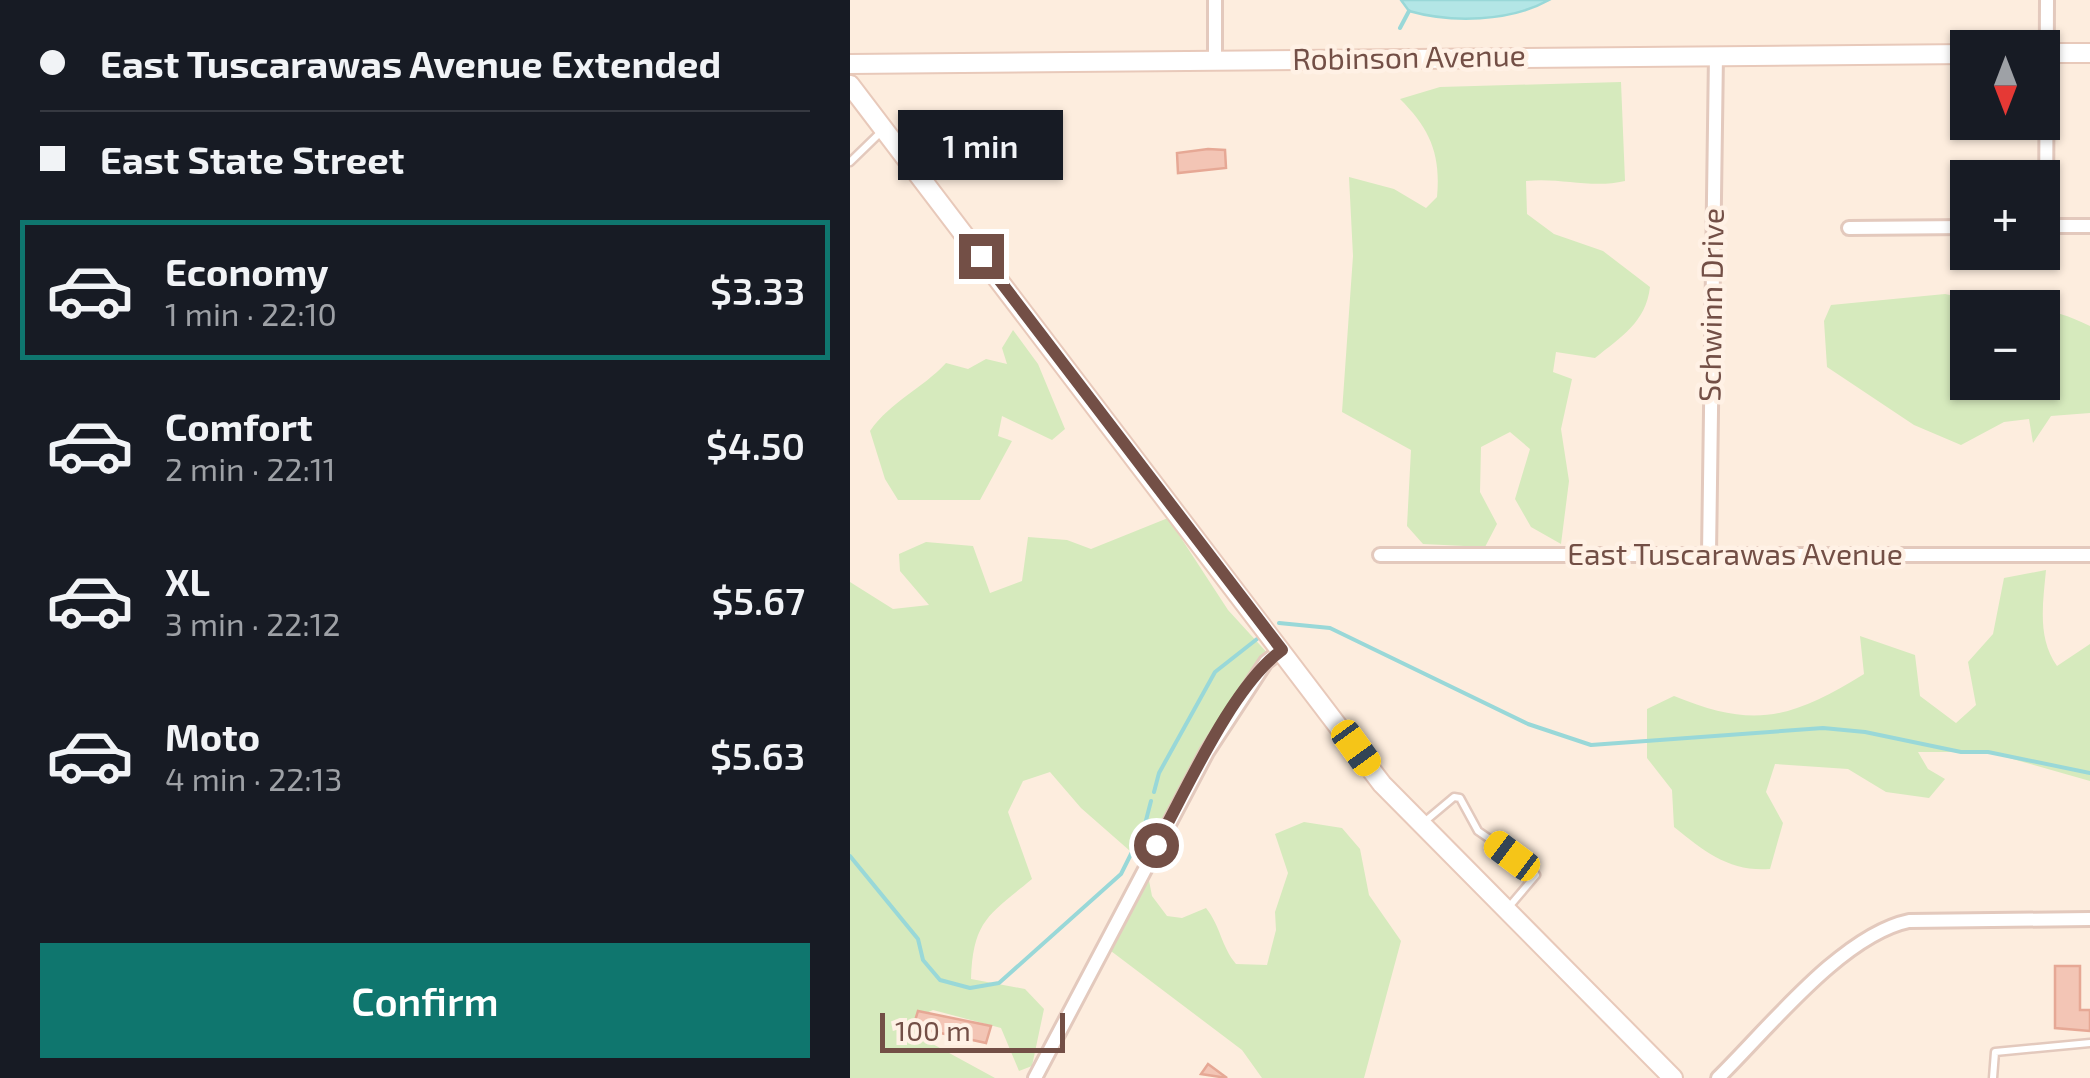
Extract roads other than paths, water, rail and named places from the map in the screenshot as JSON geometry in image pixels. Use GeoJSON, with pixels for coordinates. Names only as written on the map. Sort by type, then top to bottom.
{"type":"FeatureCollection","features":[{"type":"Feature","properties":{"kind":"street"},"geometry":{"type":"LineString","coordinates":[[1214,60],[1215,0]]}},
{"type":"Feature","properties":{"kind":"street"},"geometry":{"type":"LineString","coordinates":[[2046,30],[2047,0]]}},
{"type":"Feature","properties":{"kind":"street"},"geometry":{"type":"LineString","coordinates":[[2060,53],[2090,54]]}},
{"type":"Feature","properties":{"kind":"street","name":"Robinson Avenue"},"geometry":{"type":"LineString","coordinates":[[850,64],[1950,54]]}},
{"type":"Feature","properties":{"kind":"street","name":"Schwinn Drive"},"geometry":{"type":"LineString","coordinates":[[1709,554],[1716,55]]}},
{"type":"Feature","properties":{"kind":"street"},"geometry":{"type":"LineString","coordinates":[[850,84],[1382,784],[1673,1078]]}},
{"type":"Feature","properties":{"kind":"street"},"geometry":{"type":"LineString","coordinates":[[2060,226],[2090,226]]}},
{"type":"Feature","properties":{"kind":"street"},"geometry":{"type":"LineString","coordinates":[[1849,228],[1950,227]]}},
{"type":"Feature","properties":{"kind":"street","name":"East Tuscarawas Avenue"},"geometry":{"type":"LineString","coordinates":[[1380,555],[2090,555]]}},
{"type":"Feature","properties":{"kind":"street"},"geometry":{"type":"LineString","coordinates":[[1034,1078],[1207,752],[1266,662],[1282,650]]}},
{"type":"Feature","properties":{"kind":"street"},"geometry":{"type":"LineString","coordinates":[[1718,1078],[1848,949],[1884,927],[1909,920],[2090,920]]}},
{"type":"Feature","properties":{"kind":"lane"},"geometry":{"type":"LineString","coordinates":[[850,162],[884,129]]}},
{"type":"Feature","properties":{"kind":"lane"},"geometry":{"type":"LineString","coordinates":[[1423,823],[1454,797],[1460,798],[1478,831],[1530,866],[1536,875],[1531,886],[1507,909]]}},
{"type":"Feature","properties":{"kind":"lane"},"geometry":{"type":"LineString","coordinates":[[1992,1078],[1995,1052],[2090,1043]]}},
{"type":"Feature","properties":{"kind":"water"},"geometry":{"type":"Polygon","coordinates":[[[1401,0],[1549,0],[1517,13],[1461,19],[1409,11],[1401,0]]]}},
{"type":"Feature","properties":{"kind":"waterway"},"geometry":{"type":"LineString","coordinates":[[1400,28],[1409,11]]}},
{"type":"Feature","properties":{"kind":"waterway"},"geometry":{"type":"LineString","coordinates":[[1279,623],[1330,628],[1528,724],[1591,745],[1823,728],[1865,732],[1961,752],[1988,752],[2090,773]]}},
{"type":"Feature","properties":{"kind":"waterway"},"geometry":{"type":"LineString","coordinates":[[1154,792],[1159,773],[1215,672],[1257,639]]}},
{"type":"Feature","properties":{"kind":"waterway"},"geometry":{"type":"LineString","coordinates":[[850,856],[918,939],[923,960],[940,980],[970,988],[999,983],[1121,874],[1144,828],[1151,801]]}}]}
